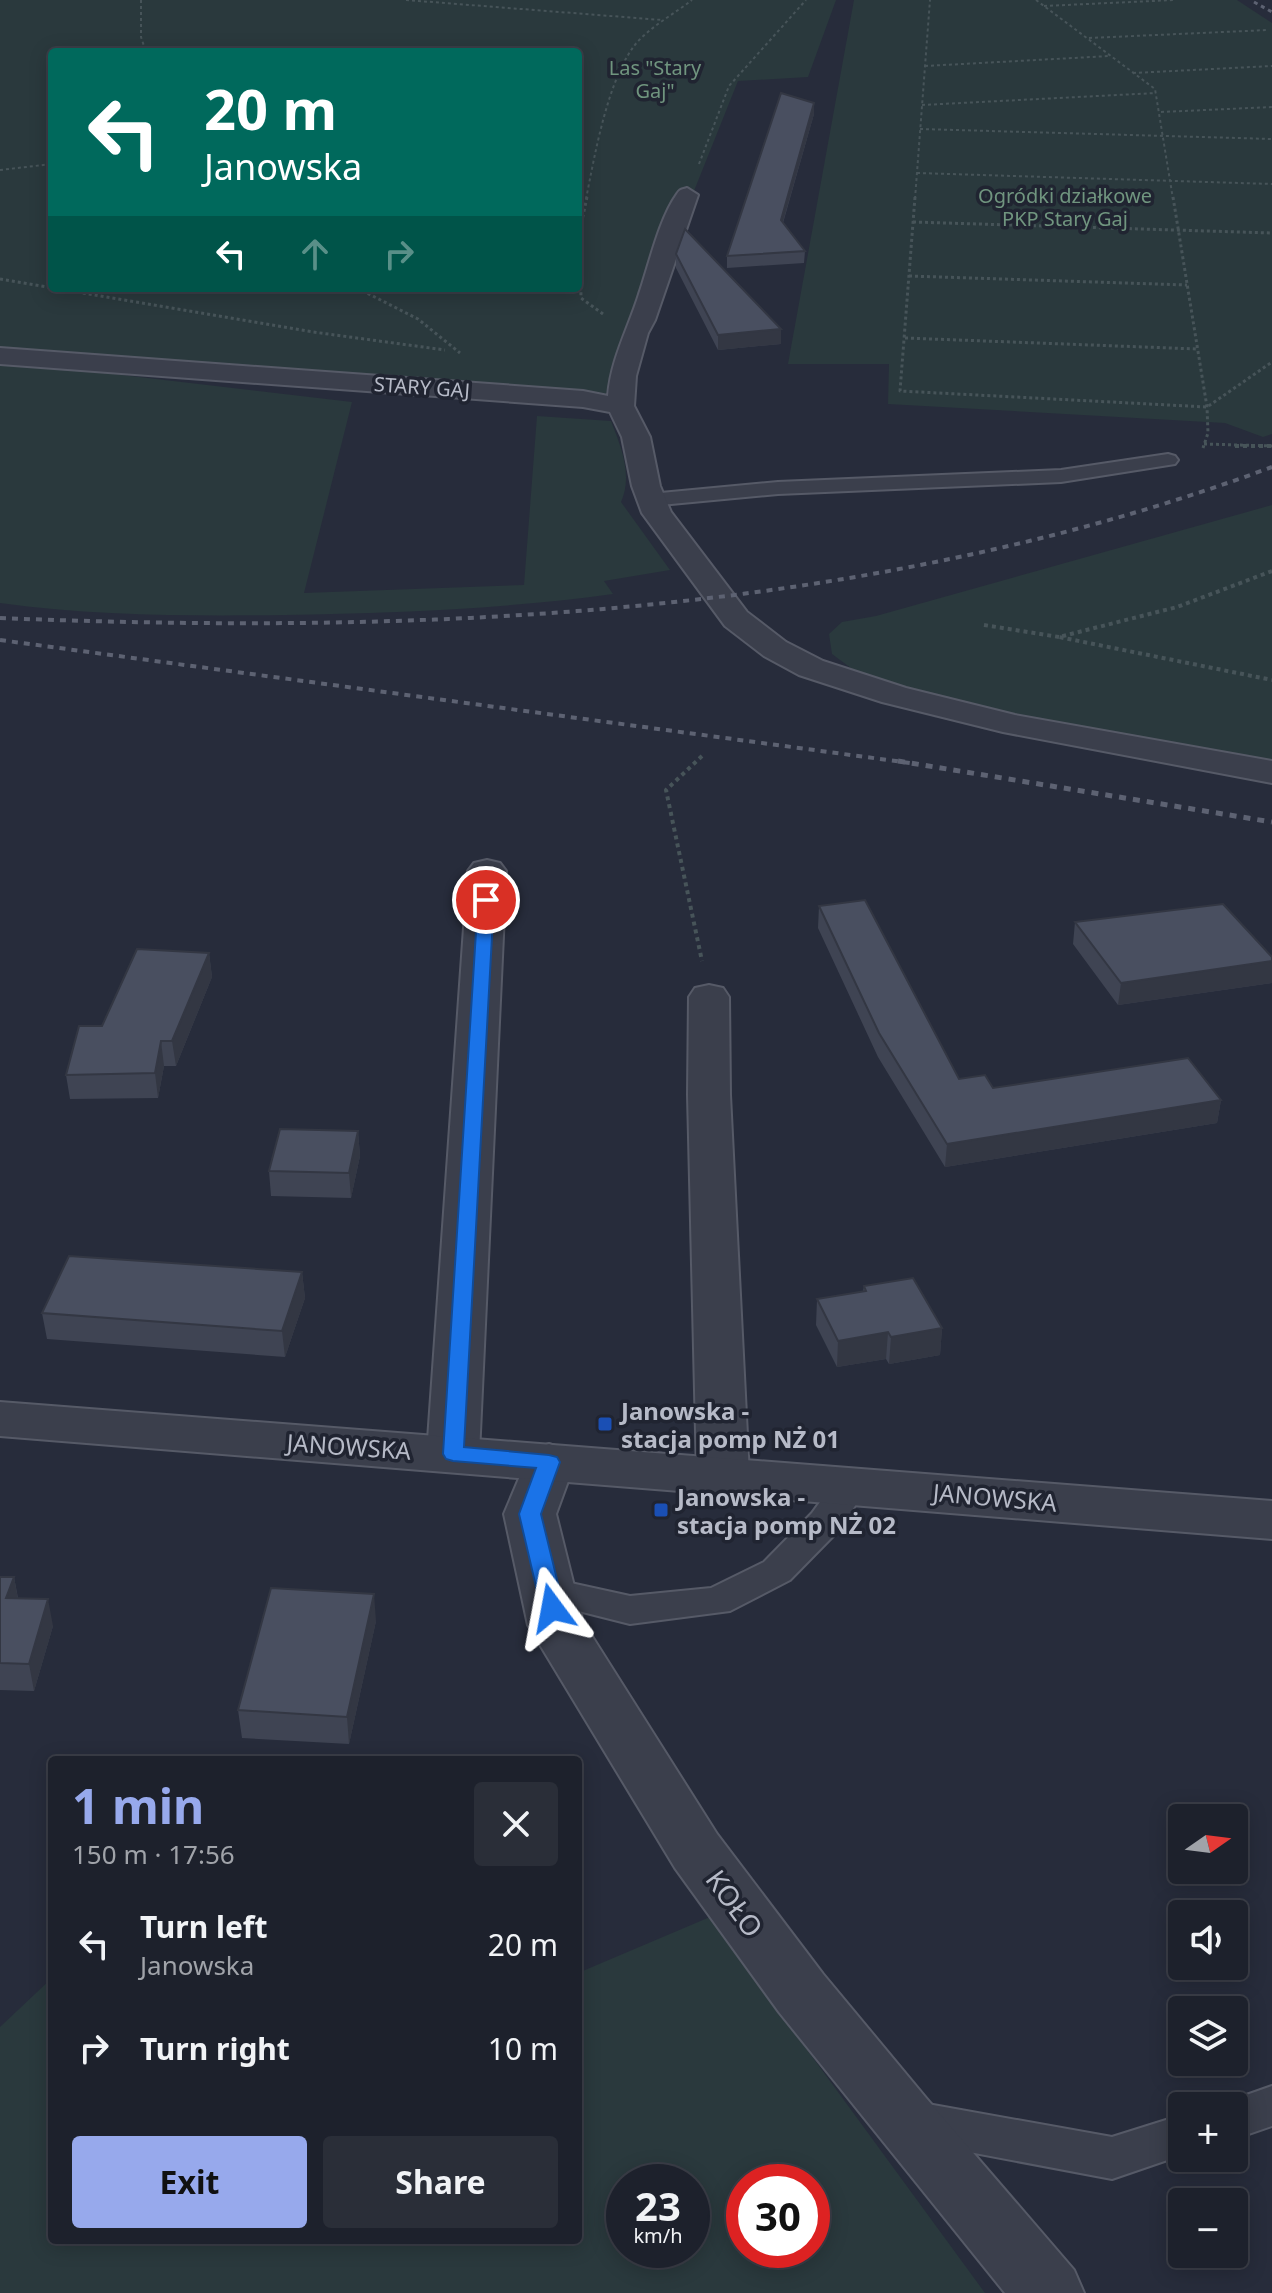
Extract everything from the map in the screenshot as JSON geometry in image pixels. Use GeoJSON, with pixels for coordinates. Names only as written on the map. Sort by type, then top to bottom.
{"type":"FeatureCollection","features":[{"type":"Feature","properties":{"kind":"street"},"geometry":{"type":"LineString","coordinates":[[687,195],[643,320],[635,333],[623,376],[621,406],[636,437],[650,500],[736,619],[775,649],[811,668],[894,695],[1015,725],[1272,772]]}},
{"type":"Feature","properties":{"kind":"street","name":"STARY GAJ"},"geometry":{"type":"LineString","coordinates":[[0,356],[583,399],[621,406]]}},
{"type":"Feature","properties":{"kind":"street"},"geometry":{"type":"LineString","coordinates":[[453,1454],[487,871]]}},
{"type":"Feature","properties":{"kind":"street"},"geometry":{"type":"LineString","coordinates":[[709,997],[709,1095],[723,1475]]}},
{"type":"Feature","properties":{"kind":"street","name":"JANOWSKA"},"geometry":{"type":"LineString","coordinates":[[0,1419],[1272,1520]]}},
{"type":"Feature","properties":{"kind":"street","name":"KOŁO"},"geometry":{"type":"LineString","coordinates":[[549,1462],[530,1514],[556,1625],[696,1851],[801,1993],[902,2119],[1049,2293]]}},
{"type":"Feature","properties":{"kind":"lane"},"geometry":{"type":"LineString","coordinates":[[650,500],[778,488],[1061,476],[1168,460]]}},
{"type":"Feature","properties":{"kind":"lane"},"geometry":{"type":"LineString","coordinates":[[548,1591],[630,1610],[717,1601],[777,1571],[825,1522],[851,1485]]}},
{"type":"Feature","properties":{"kind":"lane"},"geometry":{"type":"LineString","coordinates":[[1248,2114],[1272,2106]]}},
{"type":"Feature","properties":{"kind":"lane"},"geometry":{"type":"LineString","coordinates":[[902,2119],[1112,2158],[1168,2140]]}},
{"type":"Feature","properties":{"kind":"path"},"geometry":{"type":"LineString","coordinates":[[141,0],[141,37],[145,48]]}},
{"type":"Feature","properties":{"kind":"path"},"geometry":{"type":"LineString","coordinates":[[406,0],[663,20]]}},
{"type":"Feature","properties":{"kind":"path"},"geometry":{"type":"LineString","coordinates":[[582,220],[599,136],[620,74],[635,45],[692,0]]}},
{"type":"Feature","properties":{"kind":"path"},"geometry":{"type":"LineString","coordinates":[[687,195],[729,86],[806,0]]}},
{"type":"Feature","properties":{"kind":"path"},"geometry":{"type":"LineString","coordinates":[[930,0],[900,391],[1207,407],[1272,362]]}},
{"type":"Feature","properties":{"kind":"path"},"geometry":{"type":"LineString","coordinates":[[1036,0],[1156,93],[1207,407],[1208,433],[1203,448],[1168,460]]}},
{"type":"Feature","properties":{"kind":"path"},"geometry":{"type":"LineString","coordinates":[[1044,6],[1174,0]]}},
{"type":"Feature","properties":{"kind":"path"},"geometry":{"type":"LineString","coordinates":[[1086,38],[1268,30]]}},
{"type":"Feature","properties":{"kind":"path"},"geometry":{"type":"LineString","coordinates":[[925,66],[1111,56]]}},
{"type":"Feature","properties":{"kind":"path"},"geometry":{"type":"LineString","coordinates":[[1133,73],[1272,66]]}},
{"type":"Feature","properties":{"kind":"path"},"geometry":{"type":"LineString","coordinates":[[922,105],[1156,93]]}},
{"type":"Feature","properties":{"kind":"path"},"geometry":{"type":"LineString","coordinates":[[1161,112],[1272,107]]}},
{"type":"Feature","properties":{"kind":"path"},"geometry":{"type":"LineString","coordinates":[[920,129],[1272,139]]}},
{"type":"Feature","properties":{"kind":"path"},"geometry":{"type":"LineString","coordinates":[[0,170],[48,164]]}},
{"type":"Feature","properties":{"kind":"path"},"geometry":{"type":"LineString","coordinates":[[917,173],[1272,184]]}},
{"type":"Feature","properties":{"kind":"path"},"geometry":{"type":"LineString","coordinates":[[913,222],[1272,233]]}},
{"type":"Feature","properties":{"kind":"path"},"geometry":{"type":"LineString","coordinates":[[909,276],[1187,285]]}},
{"type":"Feature","properties":{"kind":"path"},"geometry":{"type":"LineString","coordinates":[[0,279],[48,287]]}},
{"type":"Feature","properties":{"kind":"path"},"geometry":{"type":"LineString","coordinates":[[77,292],[313,332],[457,352],[471,358]]}},
{"type":"Feature","properties":{"kind":"path"},"geometry":{"type":"LineString","coordinates":[[365,292],[418,319],[457,352]]}},
{"type":"Feature","properties":{"kind":"path"},"geometry":{"type":"LineString","coordinates":[[581,292],[581,298],[612,321],[635,333]]}},
{"type":"Feature","properties":{"kind":"path"},"geometry":{"type":"LineString","coordinates":[[905,338],[1197,349]]}},
{"type":"Feature","properties":{"kind":"path"},"geometry":{"type":"LineString","coordinates":[[1204,444],[1272,448]]}},
{"type":"Feature","properties":{"kind":"path"},"geometry":{"type":"LineString","coordinates":[[1059,637],[1177,607],[1272,571]]}},
{"type":"Feature","properties":{"kind":"path"},"geometry":{"type":"LineString","coordinates":[[984,625],[1272,680]]}},
{"type":"Feature","properties":{"kind":"path"},"geometry":{"type":"LineString","coordinates":[[702,756],[666,790],[709,997]]}},
{"type":"Feature","properties":{"kind":"green space","name":"Las \"Stary Gaj\""},"geometry":{"type":"Polygon","coordinates":[[[0,0],[836,0],[808,77],[738,81],[682,221],[614,368],[606,394],[0,353],[0,0]]]}},
{"type":"Feature","properties":{"kind":"green space","name":"Ogródki działkowe PKP Stary Gaj"},"geometry":{"type":"Polygon","coordinates":[[[854,0],[1237,0],[1272,23],[1272,434],[1263,437],[1225,423],[888,404],[889,364],[788,364],[854,0]]]}},
{"type":"Feature","properties":{"kind":"green space"},"geometry":{"type":"Polygon","coordinates":[[[3,361],[352,402],[304,593],[524,585],[537,416],[611,421],[626,471],[621,502],[670,570],[604,581],[613,594],[490,607],[285,615],[178,615],[106,613],[0,603],[0,366],[3,361]]]}},
{"type":"Feature","properties":{"kind":"green space"},"geometry":{"type":"Polygon","coordinates":[[[1272,505],[1272,764],[1010,716],[863,677],[832,654],[829,634],[842,622],[876,616],[1272,505]]]}},
{"type":"Feature","properties":{"kind":"green space"},"geometry":{"type":"Polygon","coordinates":[[[710,1917],[985,2293],[0,2293],[0,2027],[48,1982],[48,2244],[582,2244],[582,1971],[710,1917]]]}},
{"type":"Feature","properties":{"kind":"building"},"geometry":{"type":"Polygon","coordinates":[[[781,93],[814,103],[781,220],[805,251],[727,256],[781,93]]]}},
{"type":"Feature","properties":{"kind":"building"},"geometry":{"type":"Polygon","coordinates":[[[685,229],[781,329],[718,335],[676,254],[685,229]]]}},
{"type":"Feature","properties":{"kind":"building"},"geometry":{"type":"Polygon","coordinates":[[[865,900],[959,1079],[985,1075],[993,1088],[1188,1058],[1221,1100],[947,1144],[879,1033],[819,906],[865,900]]]}},
{"type":"Feature","properties":{"kind":"building"},"geometry":{"type":"Polygon","coordinates":[[[1223,904],[1272,957],[1272,961],[1121,983],[1075,922],[1223,904]]]}},
{"type":"Feature","properties":{"kind":"building"},"geometry":{"type":"Polygon","coordinates":[[[137,949],[209,953],[172,1041],[161,1041],[155,1073],[66,1075],[79,1026],[102,1026],[137,949]]]}},
{"type":"Feature","properties":{"kind":"building"},"geometry":{"type":"Polygon","coordinates":[[[280,1129],[358,1131],[349,1173],[269,1171],[280,1129]]]}},
{"type":"Feature","properties":{"kind":"building"},"geometry":{"type":"Polygon","coordinates":[[[69,1256],[302,1272],[282,1331],[42,1313],[69,1256]]]}},
{"type":"Feature","properties":{"kind":"building"},"geometry":{"type":"Polygon","coordinates":[[[913,1278],[942,1328],[891,1337],[888,1332],[838,1341],[817,1299],[866,1291],[864,1286],[913,1278]]]}},
{"type":"Feature","properties":{"kind":"building"},"geometry":{"type":"Polygon","coordinates":[[[0,1577],[14,1577],[6,1598],[48,1599],[29,1664],[0,1663],[0,1577]]]}},
{"type":"Feature","properties":{"kind":"building"},"geometry":{"type":"Polygon","coordinates":[[[271,1588],[374,1594],[347,1717],[238,1710],[271,1588]]]}},
{"type":"Feature","properties":{"kind":"railway"},"geometry":{"type":"LineString","coordinates":[[1254,2],[1272,12]]}},
{"type":"Feature","properties":{"kind":"railway"},"geometry":{"type":"LineString","coordinates":[[0,618],[160,623],[322,623],[483,617],[644,605],[804,585],[963,556],[1119,517],[1272,467]]}},
{"type":"Feature","properties":{"kind":"railway"},"geometry":{"type":"LineString","coordinates":[[0,640],[910,763]]}},
{"type":"Feature","properties":{"kind":"railway"},"geometry":{"type":"LineString","coordinates":[[898,761],[1272,822]]}},
{"type":"Feature","properties":{"kind":"place","name":"Janowska - stacja pomp NŻ 01"},"geometry":{"type":"Point","coordinates":[605,1424]}},
{"type":"Feature","properties":{"kind":"place","name":"Janowska - stacja pomp NŻ 02"},"geometry":{"type":"Point","coordinates":[661,1510]}},
{"type":"Feature","properties":{"kind":"route"},"geometry":{"type":"LineString","coordinates":[[486,900],[453,1454],[549,1462],[530,1514],[552,1608]]}}]}
